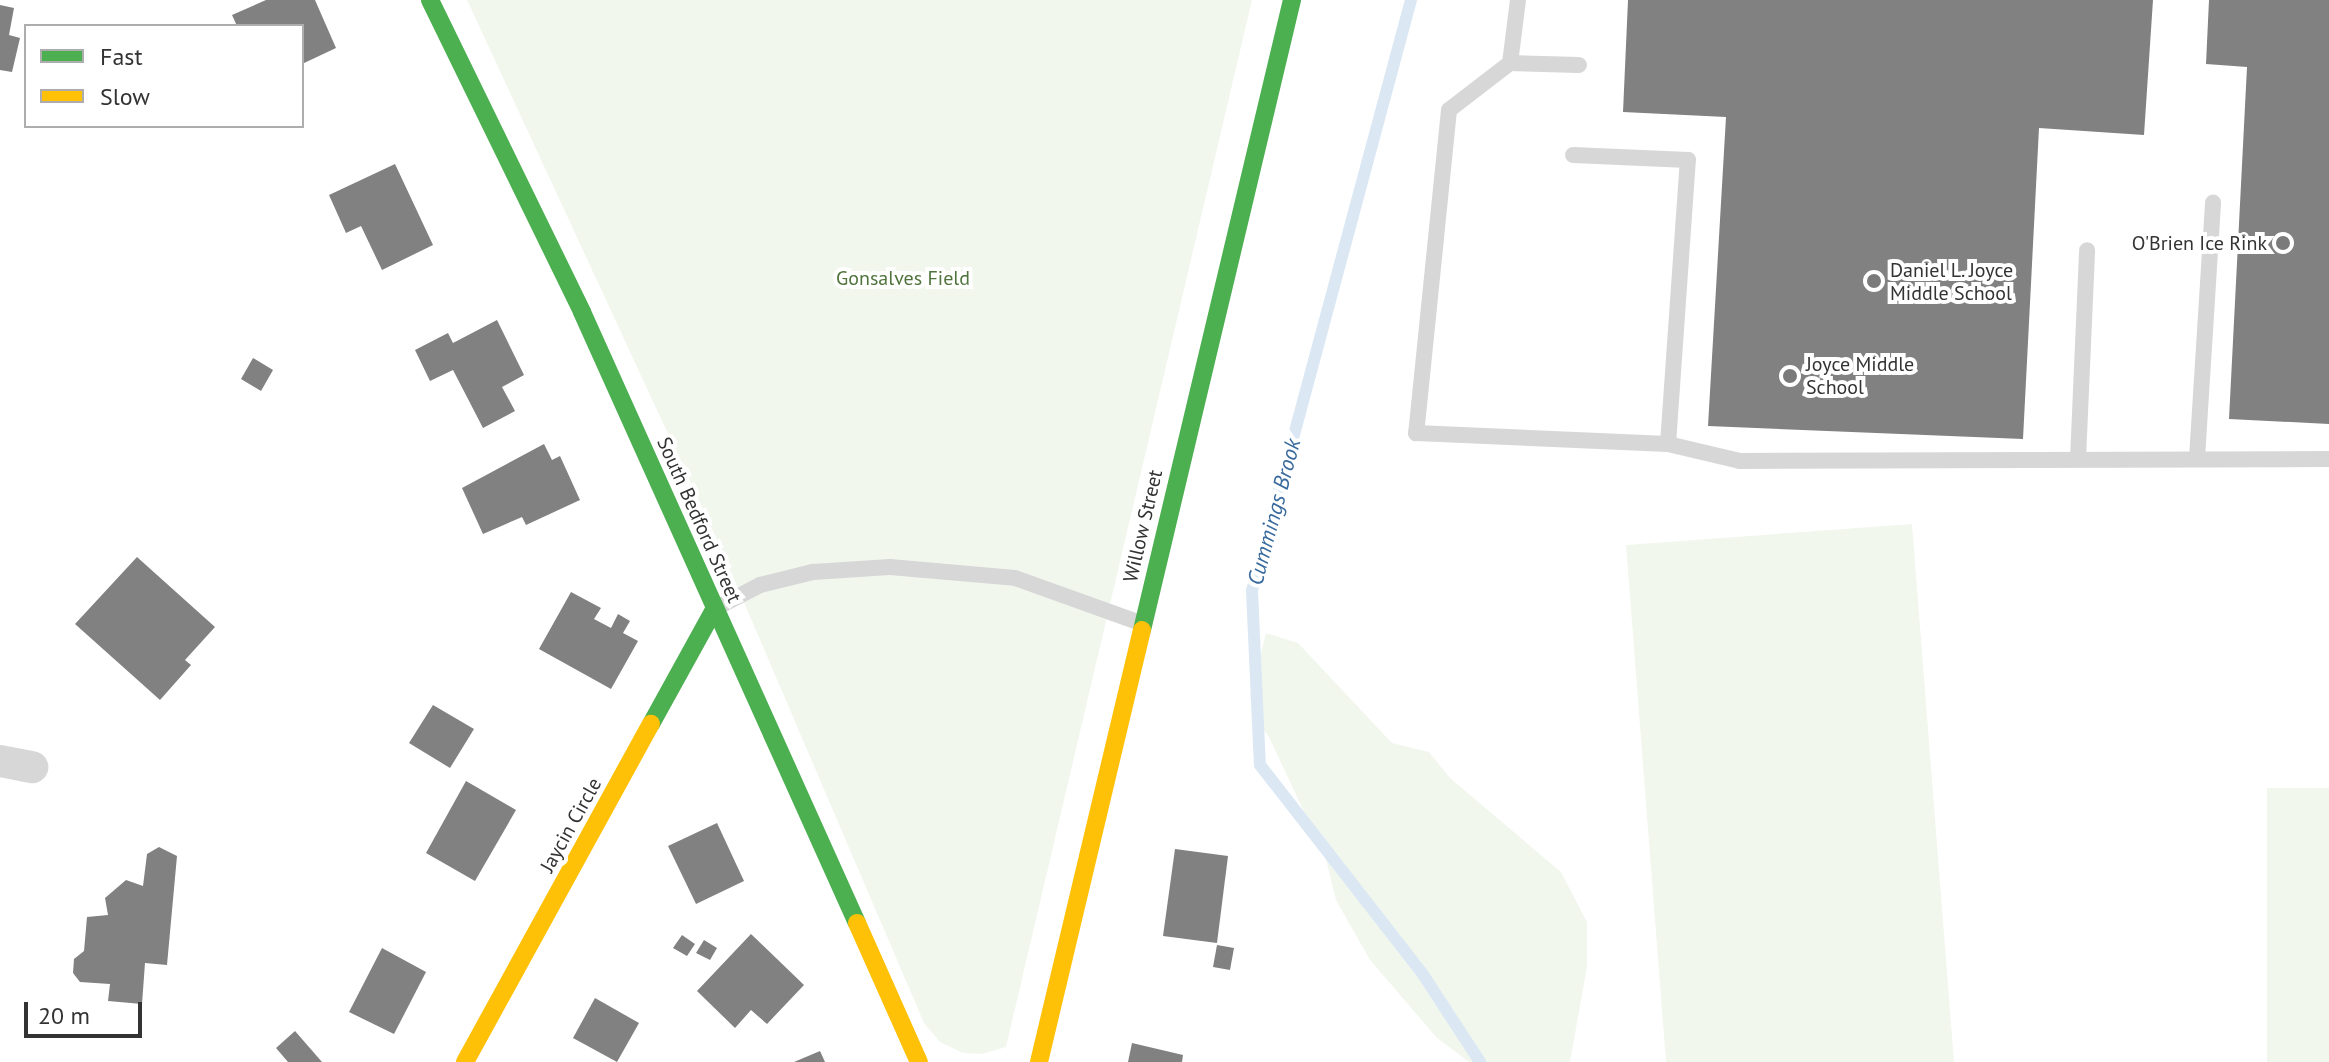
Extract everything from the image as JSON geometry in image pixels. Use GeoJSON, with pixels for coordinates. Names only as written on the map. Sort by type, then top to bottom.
{"type":"FeatureCollection","features":[{"type":"Feature","properties":{"kind":"street","name":"South Bedford Street"},"geometry":{"type":"LineString","coordinates":[[430,0],[582,312],[919,1062]]}},
{"type":"Feature","properties":{"kind":"street","name":"Willow Street"},"geometry":{"type":"LineString","coordinates":[[1039,1062],[1292,0]]}},
{"type":"Feature","properties":{"kind":"street","name":"Jaycin Circle"},"geometry":{"type":"LineString","coordinates":[[465,1062],[715,608]]}},
{"type":"Feature","properties":{"kind":"street"},"geometry":{"type":"LineString","coordinates":[[0,761],[32,767]]}},
{"type":"Feature","properties":{"kind":"lane"},"geometry":{"type":"LineString","coordinates":[[1510,63],[1518,0]]}},
{"type":"Feature","properties":{"kind":"lane"},"geometry":{"type":"LineString","coordinates":[[1579,65],[1510,63],[1449,110],[1416,433],[1668,444],[1740,461],[2329,459]]}},
{"type":"Feature","properties":{"kind":"lane"},"geometry":{"type":"LineString","coordinates":[[1573,155],[1688,160],[1668,444]]}},
{"type":"Feature","properties":{"kind":"lane"},"geometry":{"type":"LineString","coordinates":[[2197,458],[2213,202]]}},
{"type":"Feature","properties":{"kind":"lane"},"geometry":{"type":"LineString","coordinates":[[2078,459],[2087,250]]}},
{"type":"Feature","properties":{"kind":"lane"},"geometry":{"type":"LineString","coordinates":[[715,608],[760,585],[787,578],[890,567],[1015,578],[1143,624]]}},
{"type":"Feature","properties":{"kind":"green space","name":"Gonsalves Field"},"geometry":{"type":"Polygon","coordinates":[[[467,0],[1252,0],[1006,1047],[982,1054],[963,1053],[940,1042],[924,1023],[719,544],[467,0]]]}},
{"type":"Feature","properties":{"kind":"green space"},"geometry":{"type":"Polygon","coordinates":[[[1912,524],[1954,1062],[1666,1062],[1626,545],[1912,524]]]}},
{"type":"Feature","properties":{"kind":"green space"},"geometry":{"type":"Polygon","coordinates":[[[1266,633],[1298,643],[1392,743],[1429,752],[1450,778],[1561,872],[1587,922],[1587,967],[1570,1062],[1469,1062],[1437,1038],[1370,960],[1336,900],[1326,859],[1269,737],[1255,718],[1250,695],[1266,633]]]}},
{"type":"Feature","properties":{"kind":"green space"},"geometry":{"type":"Polygon","coordinates":[[[2267,788],[2329,788],[2329,1062],[2267,1062],[2267,788]]]}},
{"type":"Feature","properties":{"kind":"building"},"geometry":{"type":"Polygon","coordinates":[[[266,0],[315,0],[336,48],[304,63],[304,24],[236,24],[232,15],[266,0]]]}},
{"type":"Feature","properties":{"kind":"building","name":"Daniel L. Joyce Middle School"},"geometry":{"type":"Polygon","coordinates":[[[1628,0],[2153,0],[2144,135],[2039,128],[2023,439],[1708,426],[1726,117],[1623,112],[1628,0]]]}},
{"type":"Feature","properties":{"kind":"building","name":"O'Brien Ice Rink"},"geometry":{"type":"Polygon","coordinates":[[[2209,0],[2329,0],[2329,424],[2229,419],[2247,67],[2206,64],[2209,0]]]}},
{"type":"Feature","properties":{"kind":"building"},"geometry":{"type":"Polygon","coordinates":[[[0,5],[14,8],[9,35],[20,38],[12,72],[0,70],[0,5]]]}},
{"type":"Feature","properties":{"kind":"building"},"geometry":{"type":"Polygon","coordinates":[[[395,164],[433,245],[382,270],[361,226],[346,233],[329,195],[395,164]]]}},
{"type":"Feature","properties":{"kind":"building"},"geometry":{"type":"Polygon","coordinates":[[[497,320],[524,375],[502,387],[515,411],[483,428],[453,370],[430,381],[415,350],[448,333],[453,343],[497,320]]]}},
{"type":"Feature","properties":{"kind":"building"},"geometry":{"type":"Polygon","coordinates":[[[253,358],[273,370],[261,391],[241,379],[253,358]]]}},
{"type":"Feature","properties":{"kind":"building"},"geometry":{"type":"Polygon","coordinates":[[[544,444],[552,460],[560,456],[580,500],[526,525],[522,517],[483,534],[462,488],[544,444]]]}},
{"type":"Feature","properties":{"kind":"building"},"geometry":{"type":"Polygon","coordinates":[[[137,557],[215,627],[185,660],[191,665],[160,700],[75,624],[137,557]]]}},
{"type":"Feature","properties":{"kind":"building"},"geometry":{"type":"Polygon","coordinates":[[[571,592],[601,608],[594,619],[611,628],[618,614],[630,621],[623,633],[638,641],[611,689],[539,649],[571,592]]]}},
{"type":"Feature","properties":{"kind":"building"},"geometry":{"type":"Polygon","coordinates":[[[433,705],[474,729],[450,768],[409,743],[433,705]]]}},
{"type":"Feature","properties":{"kind":"building"},"geometry":{"type":"Polygon","coordinates":[[[466,781],[516,810],[475,881],[426,853],[466,781]]]}},
{"type":"Feature","properties":{"kind":"building"},"geometry":{"type":"Polygon","coordinates":[[[717,823],[744,881],[696,904],[668,846],[717,823]]]}},
{"type":"Feature","properties":{"kind":"building"},"geometry":{"type":"Polygon","coordinates":[[[159,847],[177,856],[167,965],[145,963],[142,1004],[108,1001],[110,984],[80,982],[73,973],[74,959],[84,951],[87,917],[108,915],[105,898],[126,880],[143,886],[147,854],[159,847]]]}},
{"type":"Feature","properties":{"kind":"building"},"geometry":{"type":"Polygon","coordinates":[[[1175,849],[1228,856],[1217,943],[1163,936],[1175,849]]]}},
{"type":"Feature","properties":{"kind":"building"},"geometry":{"type":"Polygon","coordinates":[[[751,934],[804,985],[767,1024],[751,1010],[735,1028],[697,991],[751,934]]]}},
{"type":"Feature","properties":{"kind":"building"},"geometry":{"type":"Polygon","coordinates":[[[682,935],[695,944],[687,956],[673,948],[682,935]]]}},
{"type":"Feature","properties":{"kind":"building"},"geometry":{"type":"Polygon","coordinates":[[[704,940],[717,948],[710,960],[696,953],[704,940]]]}},
{"type":"Feature","properties":{"kind":"building"},"geometry":{"type":"Polygon","coordinates":[[[1217,945],[1234,948],[1230,970],[1213,967],[1217,945]]]}},
{"type":"Feature","properties":{"kind":"building"},"geometry":{"type":"Polygon","coordinates":[[[382,948],[426,972],[394,1034],[349,1012],[382,948]]]}},
{"type":"Feature","properties":{"kind":"building"},"geometry":{"type":"Polygon","coordinates":[[[595,998],[639,1023],[617,1062],[573,1038],[595,998]]]}},
{"type":"Feature","properties":{"kind":"building"},"geometry":{"type":"Polygon","coordinates":[[[295,1031],[322,1062],[288,1062],[276,1048],[295,1031]]]}},
{"type":"Feature","properties":{"kind":"building"},"geometry":{"type":"Polygon","coordinates":[[[1132,1043],[1183,1055],[1182,1062],[1128,1062],[1132,1043]]]}},
{"type":"Feature","properties":{"kind":"building"},"geometry":{"type":"Polygon","coordinates":[[[820,1051],[825,1062],[794,1062],[820,1051]]]}},
{"type":"Feature","properties":{"kind":"waterway","name":"Cummings Brook"},"geometry":{"type":"LineString","coordinates":[[1411,0],[1252,591],[1260,765],[1424,976],[1480,1062]]}},
{"type":"Feature","properties":{"kind":"traffic: fast"},"geometry":{"type":"LineString","coordinates":[[430,0],[582,312],[857,923]]}},
{"type":"Feature","properties":{"kind":"traffic: fast"},"geometry":{"type":"LineString","coordinates":[[1142,630],[1292,0]]}},
{"type":"Feature","properties":{"kind":"traffic: fast"},"geometry":{"type":"LineString","coordinates":[[651,724],[715,608]]}},
{"type":"Feature","properties":{"kind":"traffic: slow"},"geometry":{"type":"LineString","coordinates":[[1039,1062],[1142,630]]}},
{"type":"Feature","properties":{"kind":"traffic: slow"},"geometry":{"type":"LineString","coordinates":[[465,1062],[651,724]]}},
{"type":"Feature","properties":{"kind":"traffic: slow"},"geometry":{"type":"LineString","coordinates":[[857,923],[919,1062]]}},
{"type":"Feature","properties":{"kind":"place","name":"O'Brien Ice Rink"},"geometry":{"type":"Point","coordinates":[2283,243]}},
{"type":"Feature","properties":{"kind":"place","name":"Daniel L. Joyce Middle School"},"geometry":{"type":"Point","coordinates":[1874,281]}},
{"type":"Feature","properties":{"kind":"place","name":"Joyce Middle School"},"geometry":{"type":"Point","coordinates":[1790,376]}}]}
